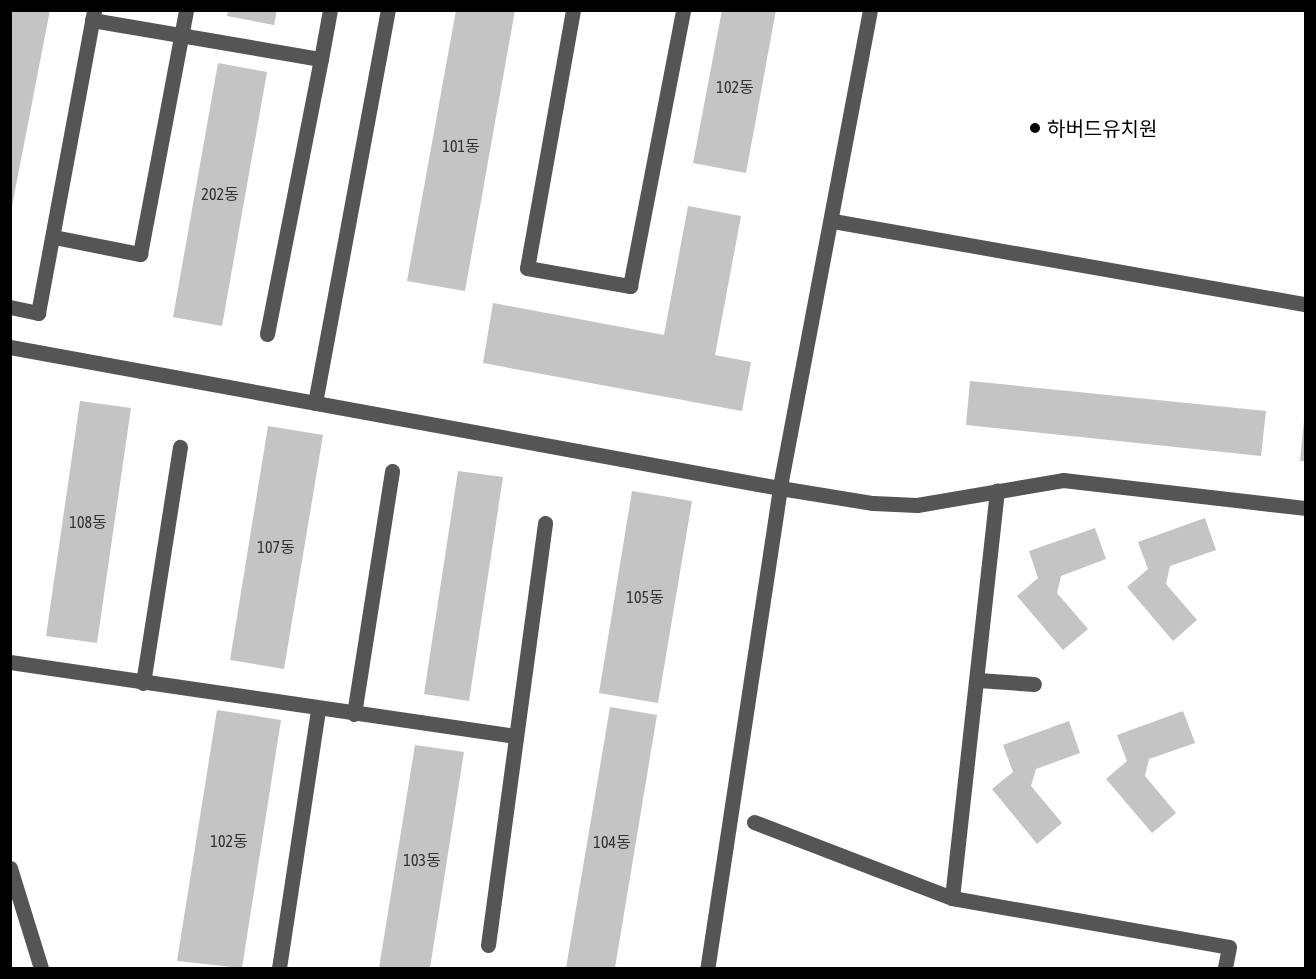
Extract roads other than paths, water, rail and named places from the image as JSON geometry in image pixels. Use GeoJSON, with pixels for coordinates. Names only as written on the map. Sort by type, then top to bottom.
{"type":"FeatureCollection","features":[{"type":"Feature","properties":{"kind":"street"},"geometry":{"type":"LineString","coordinates":[[54,237],[140,254],[186,10]]}},
{"type":"Feature","properties":{"kind":"street"},"geometry":{"type":"LineString","coordinates":[[267,334],[330,10]]}},
{"type":"Feature","properties":{"kind":"street"},"geometry":{"type":"LineString","coordinates":[[315,403],[388,10]]}},
{"type":"Feature","properties":{"kind":"street"},"geometry":{"type":"LineString","coordinates":[[573,10],[527,268],[630,286],[683,10]]}},
{"type":"Feature","properties":{"kind":"street"},"geometry":{"type":"LineString","coordinates":[[707,969],[780,488],[833,221],[870,10]]}},
{"type":"Feature","properties":{"kind":"street"},"geometry":{"type":"LineString","coordinates":[[10,307],[38,312],[54,237],[93,15],[182,35],[321,59]]}},
{"type":"Feature","properties":{"kind":"street"},"geometry":{"type":"LineString","coordinates":[[833,221],[1305,304]]}},
{"type":"Feature","properties":{"kind":"street"},"geometry":{"type":"LineString","coordinates":[[10,346],[873,504],[917,506],[996,490],[1063,480],[1305,508]]}},
{"type":"Feature","properties":{"kind":"street"},"geometry":{"type":"LineString","coordinates":[[143,683],[180,447]]}},
{"type":"Feature","properties":{"kind":"street"},"geometry":{"type":"LineString","coordinates":[[354,714],[392,471]]}},
{"type":"Feature","properties":{"kind":"street"},"geometry":{"type":"LineString","coordinates":[[952,898],[978,680],[996,490]]}},
{"type":"Feature","properties":{"kind":"street"},"geometry":{"type":"LineString","coordinates":[[488,945],[545,523]]}},
{"type":"Feature","properties":{"kind":"street"},"geometry":{"type":"LineString","coordinates":[[10,662],[318,710],[516,736]]}},
{"type":"Feature","properties":{"kind":"street"},"geometry":{"type":"LineString","coordinates":[[978,680],[1034,684]]}},
{"type":"Feature","properties":{"kind":"street"},"geometry":{"type":"LineString","coordinates":[[279,969],[318,710]]}},
{"type":"Feature","properties":{"kind":"street"},"geometry":{"type":"LineString","coordinates":[[754,822],[952,898],[1229,947],[1225,969]]}},
{"type":"Feature","properties":{"kind":"street"},"geometry":{"type":"LineString","coordinates":[[10,868],[41,969]]}},
{"type":"Feature","properties":{"kind":"place","name":"하버드유치원"},"geometry":{"type":"Point","coordinates":[1035,128]}}]}
